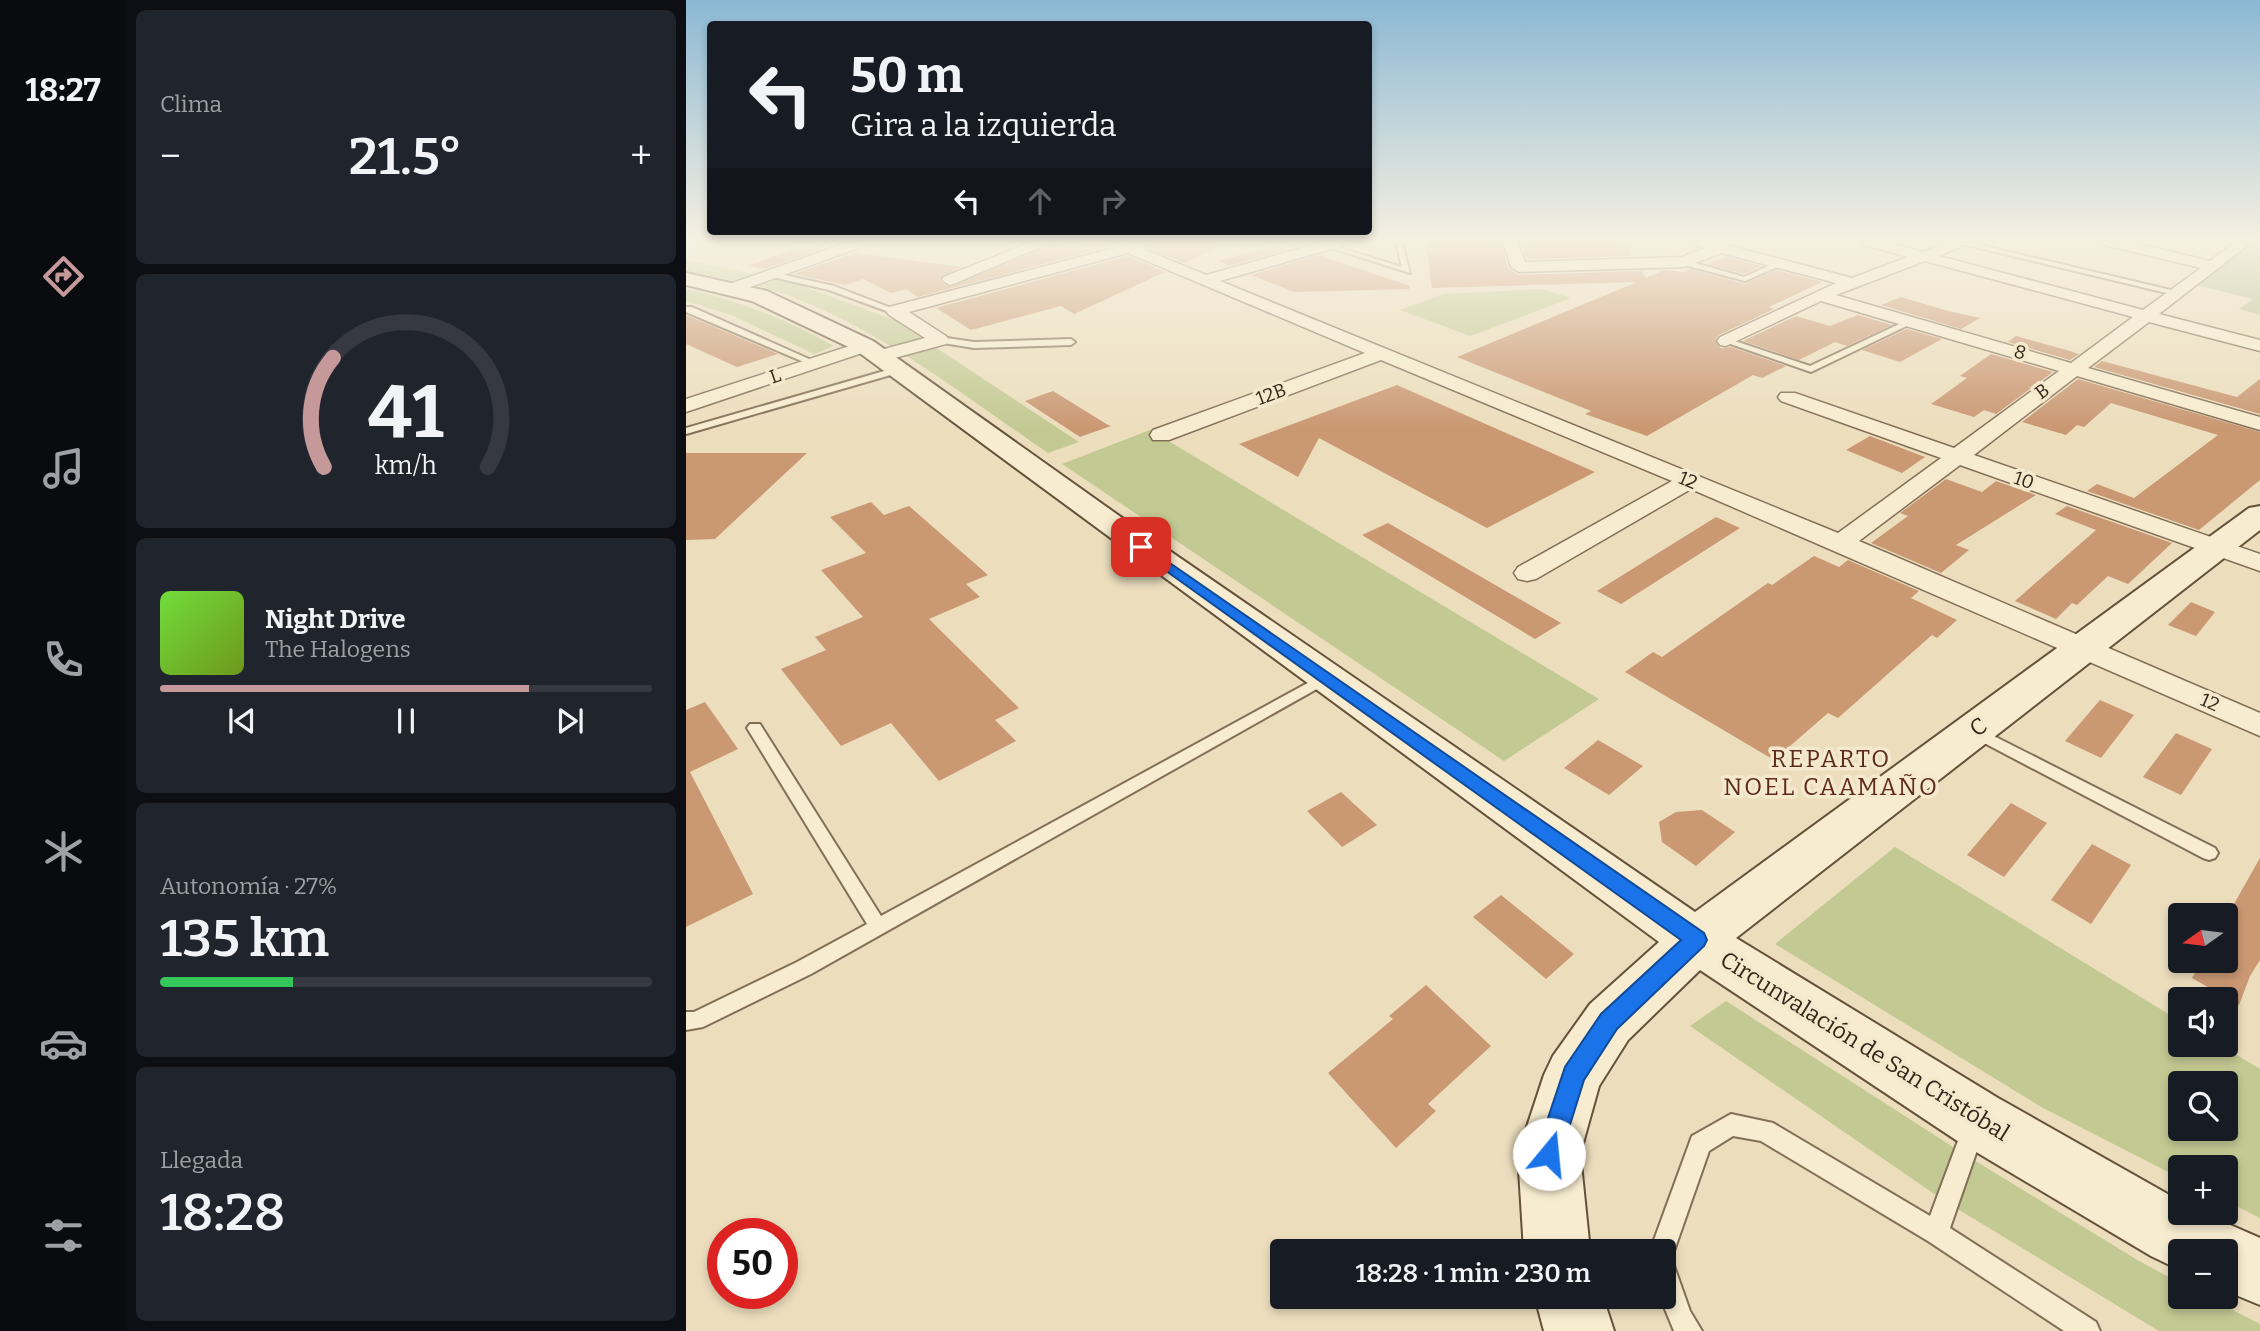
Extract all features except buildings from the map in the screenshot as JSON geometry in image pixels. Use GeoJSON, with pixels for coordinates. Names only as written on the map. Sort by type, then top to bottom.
{"type":"FeatureCollection","features":[{"type":"Feature","properties":{"kind":"main road","name":"Circunvalación de San Cristóbal"},"geometry":{"type":"LineString","coordinates":[[775,304],[881,358],[1121,532],[1696,940],[1977,1119],[2187,1239]]}},
{"type":"Feature","properties":{"kind":"main road","name":"C"},"geometry":{"type":"LineString","coordinates":[[1556,1239],[1549,1154],[1573,1075],[1609,1022],[1696,940],[2260,515]]}},
{"type":"Feature","properties":{"kind":"main road"},"geometry":{"type":"LineString","coordinates":[[2238,1262],[2260,1272]]}},
{"type":"Feature","properties":{"kind":"main road"},"geometry":{"type":"LineString","coordinates":[[1573,1309],[1579,1331]]}},
{"type":"Feature","properties":{"kind":"street"},"geometry":{"type":"LineString","coordinates":[[895,311],[906,304]]}},
{"type":"Feature","properties":{"kind":"street"},"geometry":{"type":"LineString","coordinates":[[895,311],[919,304]]}},
{"type":"Feature","properties":{"kind":"street","name":"12"},"geometry":{"type":"LineString","coordinates":[[1261,304],[1841,543],[2084,646],[2260,725]]}},
{"type":"Feature","properties":{"kind":"street"},"geometry":{"type":"LineString","coordinates":[[1726,341],[1801,304]]}},
{"type":"Feature","properties":{"kind":"street","name":"8"},"geometry":{"type":"LineString","coordinates":[[1853,304],[2260,424]]}},
{"type":"Feature","properties":{"kind":"street"},"geometry":{"type":"LineString","coordinates":[[2104,304],[2260,346]]}},
{"type":"Feature","properties":{"kind":"street","name":"B"},"geometry":{"type":"LineString","coordinates":[[1841,543],[2160,304]]}},
{"type":"Feature","properties":{"kind":"street"},"geometry":{"type":"LineString","coordinates":[[895,311],[940,340]]}},
{"type":"Feature","properties":{"kind":"street","name":"L"},"geometry":{"type":"LineString","coordinates":[[686,406],[814,363],[881,358],[940,340]]}},
{"type":"Feature","properties":{"kind":"street","name":"12B"},"geometry":{"type":"LineString","coordinates":[[1161,435],[1381,353]]}},
{"type":"Feature","properties":{"kind":"street","name":"10"},"geometry":{"type":"LineString","coordinates":[[1788,397],[2260,563]]}},
{"type":"Feature","properties":{"kind":"street"},"geometry":{"type":"LineString","coordinates":[[1527,573],[1689,481]]}},
{"type":"Feature","properties":{"kind":"lane"},"geometry":{"type":"LineString","coordinates":[[876,304],[895,311]]}},
{"type":"Feature","properties":{"kind":"lane"},"geometry":{"type":"LineString","coordinates":[[686,310],[814,363]]}},
{"type":"Feature","properties":{"kind":"lane"},"geometry":{"type":"LineString","coordinates":[[1726,341],[1811,369],[1913,321]]}},
{"type":"Feature","properties":{"kind":"lane"},"geometry":{"type":"LineString","coordinates":[[940,340],[974,345],[1070,342]]}},
{"type":"Feature","properties":{"kind":"lane"},"geometry":{"type":"LineString","coordinates":[[686,431],[881,358]]}},
{"type":"Feature","properties":{"kind":"lane"},"geometry":{"type":"LineString","coordinates":[[686,1021],[696,1021],[804,968],[1327,677]]}},
{"type":"Feature","properties":{"kind":"lane"},"geometry":{"type":"LineString","coordinates":[[755,728],[878,927]]}},
{"type":"Feature","properties":{"kind":"lane"},"geometry":{"type":"LineString","coordinates":[[1973,730],[2209,853]]}},
{"type":"Feature","properties":{"kind":"lane"},"geometry":{"type":"LineString","coordinates":[[1936,1233],[1977,1119]]}},
{"type":"Feature","properties":{"kind":"lane"},"geometry":{"type":"LineString","coordinates":[[1666,1239],[1700,1144],[1731,1125],[1765,1131],[1936,1233],[2087,1331]]}},
{"type":"Feature","properties":{"kind":"lane"},"geometry":{"type":"LineString","coordinates":[[1676,1309],[1689,1331]]}},
{"type":"Feature","properties":{"kind":"green space"},"geometry":{"type":"Polygon","coordinates":[[[696,304],[740,304],[834,346],[814,354],[731,315],[696,304]]]}},
{"type":"Feature","properties":{"kind":"green space"},"geometry":{"type":"Polygon","coordinates":[[[809,304],[851,304],[894,320],[1079,442],[1048,453],[926,368],[809,304]]]}},
{"type":"Feature","properties":{"kind":"green space"},"geometry":{"type":"Polygon","coordinates":[[[1416,304],[1555,304],[1470,336],[1400,310],[1416,304]]]}},
{"type":"Feature","properties":{"kind":"green space"},"geometry":{"type":"Polygon","coordinates":[[[2246,304],[2260,304],[2260,315],[2239,309],[2246,304]]]}},
{"type":"Feature","properties":{"kind":"green space"},"geometry":{"type":"Polygon","coordinates":[[[1150,430],[1599,699],[1504,761],[1062,464],[1150,430]]]}},
{"type":"Feature","properties":{"kind":"green space"},"geometry":{"type":"Polygon","coordinates":[[[1895,847],[2168,1014],[2168,1057],[2238,1056],[2260,1069],[2260,1218],[2238,1207],[2238,1155],[2168,1155],[2168,1172],[2043,1108],[1775,944],[1895,847]]]}},
{"type":"Feature","properties":{"kind":"green space"},"geometry":{"type":"Polygon","coordinates":[[[1726,1001],[1964,1154],[2168,1277],[2168,1309],[2231,1309],[2260,1324],[2260,1331],[2159,1331],[1946,1202],[1690,1026],[1726,1001]]]}},
{"type":"Feature","properties":{"kind":"district","name":"REPARTO NOEL CAAMAÑO"},"geometry":{"type":"Point","coordinates":[1831,773]}},
{"type":"Feature","properties":{"kind":"route"},"geometry":{"type":"LineString","coordinates":[[1141,547],[1696,940],[1609,1022],[1573,1075],[1549,1154]]}}]}
